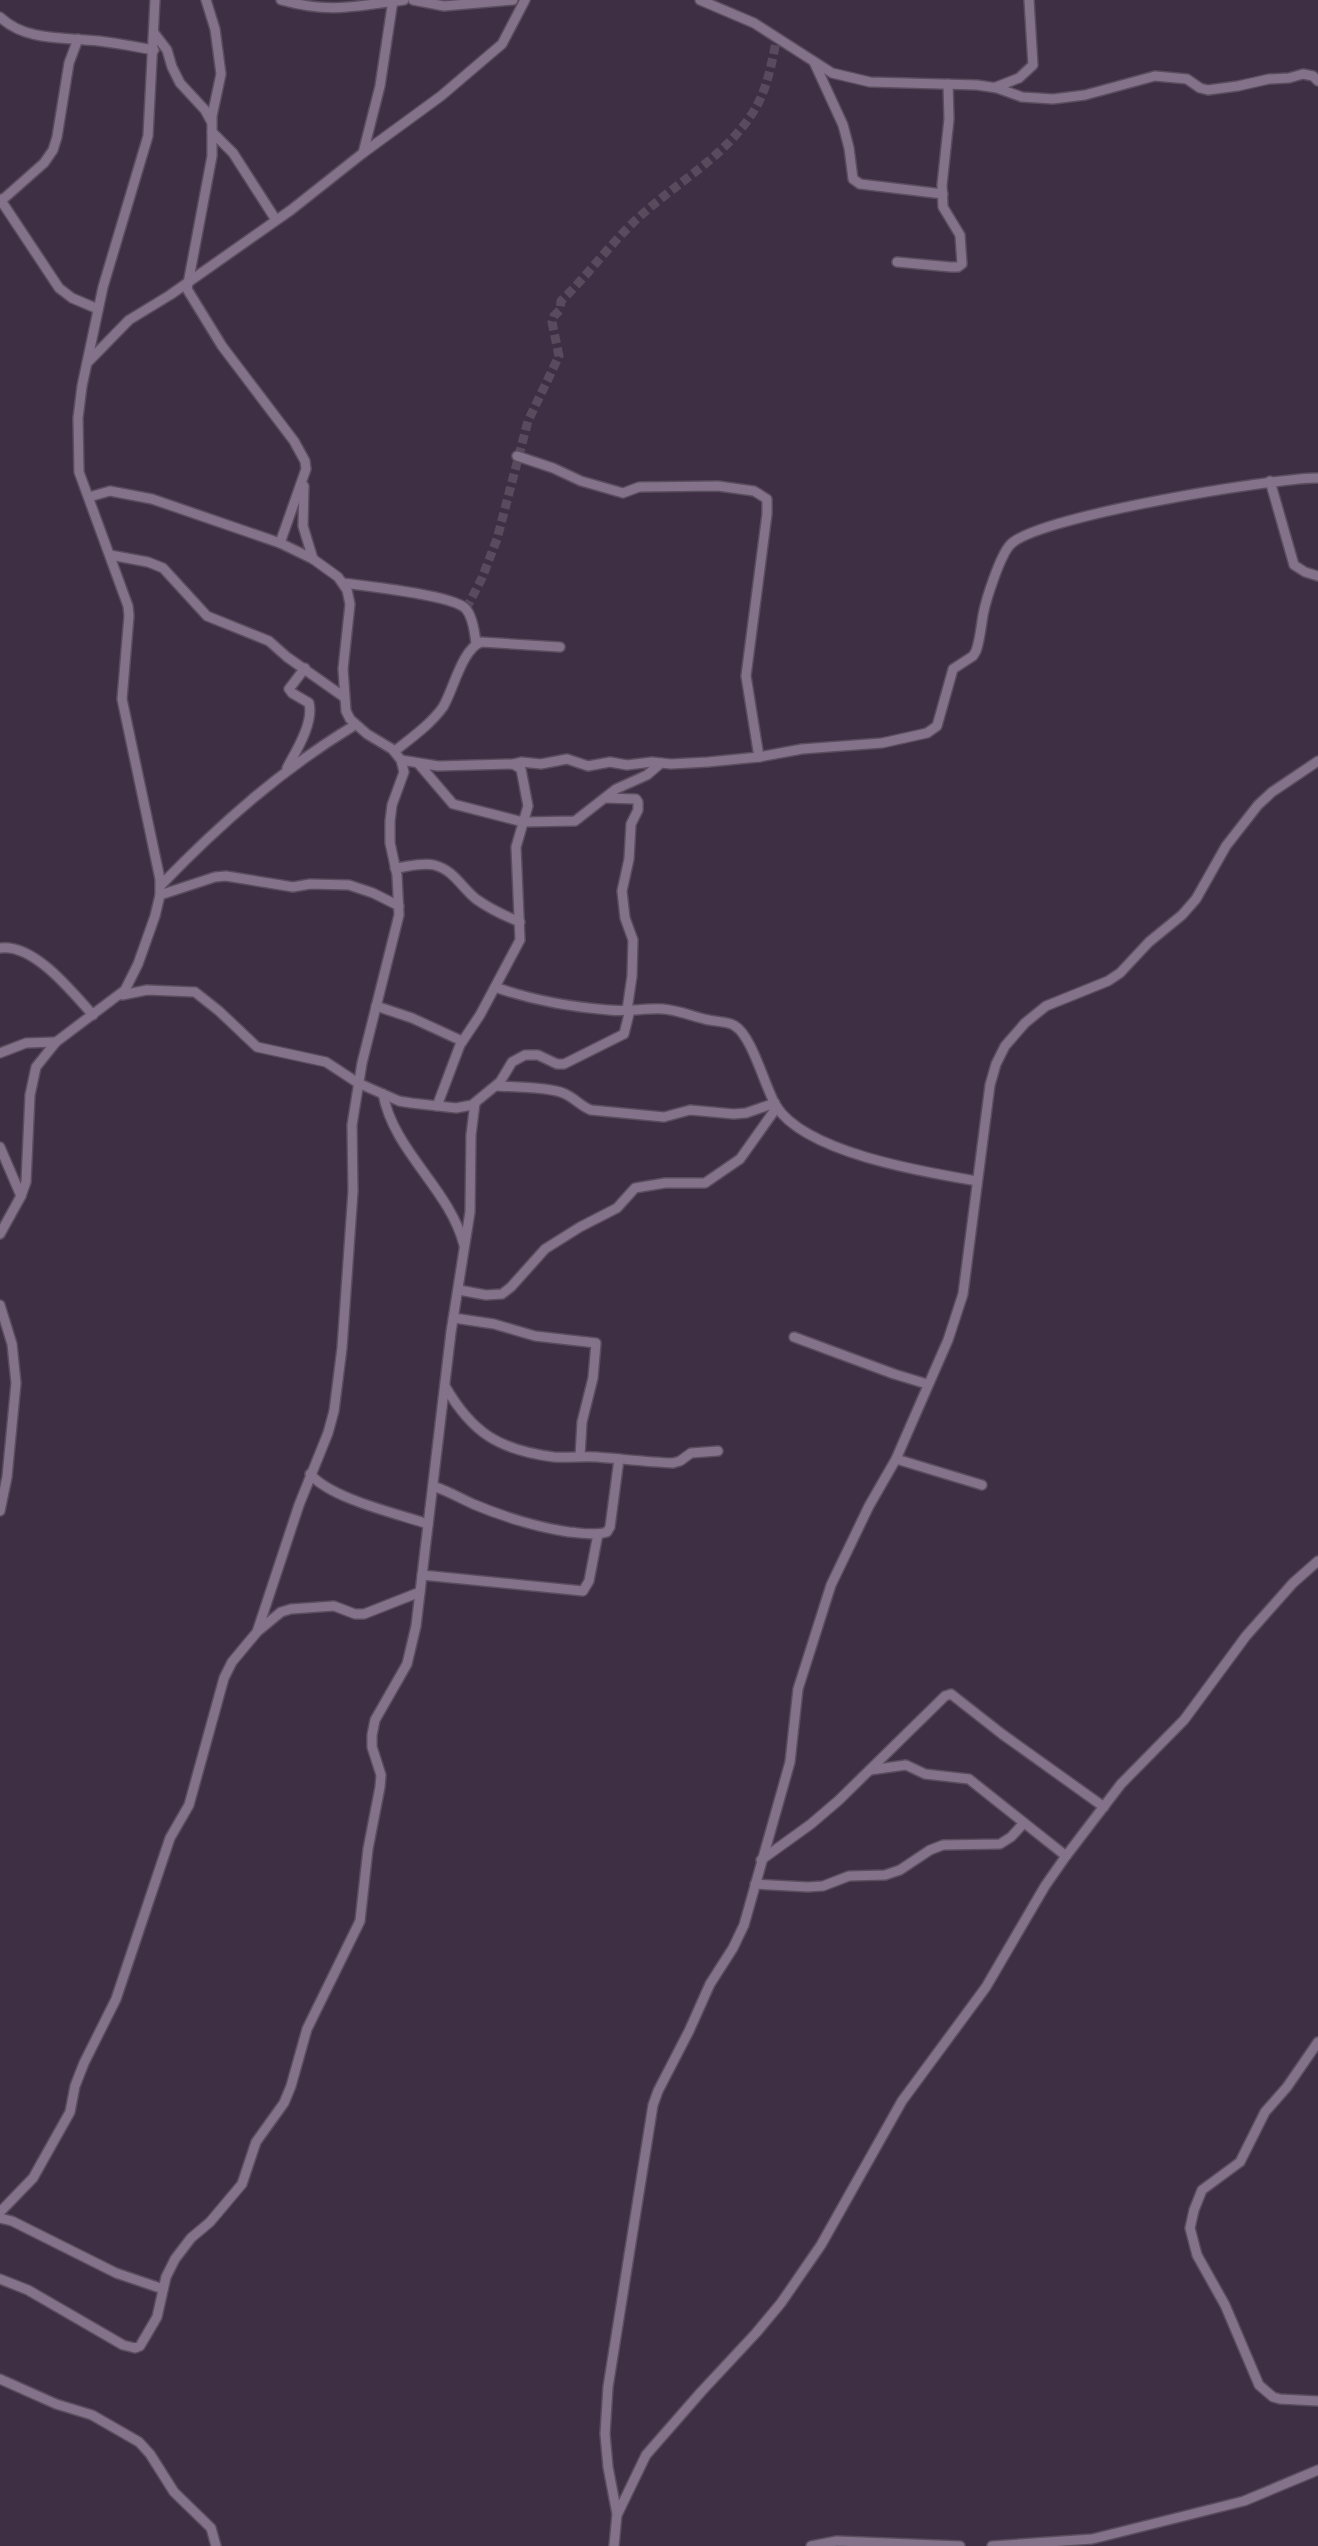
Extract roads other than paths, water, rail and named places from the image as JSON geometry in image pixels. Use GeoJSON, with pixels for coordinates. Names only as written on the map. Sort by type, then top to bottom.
{"type":"FeatureCollection","features":[{"type":"Feature","properties":{"kind":"street"},"geometry":{"type":"LineString","coordinates":[[155,0],[148,136],[98,309],[86,364],[77,433],[79,472],[128,606],[122,699],[161,890]]}},
{"type":"Feature","properties":{"kind":"street"},"geometry":{"type":"LineString","coordinates":[[206,0],[215,29],[221,74],[212,127],[210,169],[187,283],[189,293],[204,320],[294,441],[306,463],[303,526],[313,559]]}},
{"type":"Feature","properties":{"kind":"street"},"geometry":{"type":"LineString","coordinates":[[281,0],[309,8],[332,9],[404,0]]}},
{"type":"Feature","properties":{"kind":"street"},"geometry":{"type":"LineString","coordinates":[[412,0],[444,6],[513,0]]}},
{"type":"Feature","properties":{"kind":"street"},"geometry":{"type":"LineString","coordinates":[[86,364],[119,328],[276,220],[419,114],[502,44],[525,0]]}},
{"type":"Feature","properties":{"kind":"street"},"geometry":{"type":"LineString","coordinates":[[700,0],[754,23],[839,76],[852,79],[891,84],[948,84],[996,88],[1022,97],[1053,99],[1085,95],[1155,76],[1187,79],[1208,90],[1303,74],[1313,76],[1318,81]]}},
{"type":"Feature","properties":{"kind":"street"},"geometry":{"type":"LineString","coordinates":[[996,88],[1019,78],[1033,65],[1029,0]]}},
{"type":"Feature","properties":{"kind":"street"},"geometry":{"type":"LineString","coordinates":[[363,153],[380,86],[393,1]]}},
{"type":"Feature","properties":{"kind":"street"},"geometry":{"type":"LineString","coordinates":[[0,17],[28,33],[154,50]]}},
{"type":"Feature","properties":{"kind":"street"},"geometry":{"type":"LineString","coordinates":[[154,33],[166,47],[180,83],[205,110],[212,127],[247,173],[276,220]]}},
{"type":"Feature","properties":{"kind":"street"},"geometry":{"type":"LineString","coordinates":[[78,39],[69,63],[53,150],[44,163],[1,200],[58,288],[72,298],[98,309]]}},
{"type":"Feature","properties":{"kind":"street"},"geometry":{"type":"LineString","coordinates":[[814,61],[843,124],[853,180],[860,184],[943,194]]}},
{"type":"Feature","properties":{"kind":"street"},"geometry":{"type":"LineString","coordinates":[[897,261],[962,266],[960,235],[943,207],[949,120],[948,84]]}},
{"type":"Feature","properties":{"kind":"street"},"geometry":{"type":"LineString","coordinates":[[517,456],[553,468],[580,481],[623,493],[639,486],[718,486],[765,495],[767,514],[746,676],[759,757]]}},
{"type":"Feature","properties":{"kind":"street"},"geometry":{"type":"LineString","coordinates":[[280,543],[304,477]]}},
{"type":"Feature","properties":{"kind":"street"},"geometry":{"type":"LineString","coordinates":[[401,760],[438,766],[522,762],[538,765],[566,759],[588,766],[610,762],[627,765],[652,762],[688,764],[759,757],[802,749],[882,743],[919,735],[937,726],[953,670],[976,651],[986,602],[1000,562],[1007,548],[1018,538],[1046,528],[1155,501],[1270,481],[1318,478]]}},
{"type":"Feature","properties":{"kind":"street"},"geometry":{"type":"LineString","coordinates":[[1270,481],[1294,565],[1304,572],[1318,576]]}},
{"type":"Feature","properties":{"kind":"street"},"geometry":{"type":"LineString","coordinates":[[89,497],[110,491],[130,493],[280,543],[313,559],[343,583],[459,604],[468,612],[476,644]]}},
{"type":"Feature","properties":{"kind":"street"},"geometry":{"type":"LineString","coordinates":[[110,555],[148,562],[163,568],[207,616],[269,641],[344,698]]}},
{"type":"Feature","properties":{"kind":"street"},"geometry":{"type":"LineString","coordinates":[[257,1632],[310,1474],[328,1433],[339,1386],[353,1191],[352,1125],[358,1083],[397,925],[399,906],[390,843],[390,821],[392,805],[403,774],[401,760],[395,751],[355,725],[346,711],[343,670],[350,604],[343,583]]}},
{"type":"Feature","properties":{"kind":"street"},"geometry":{"type":"LineString","coordinates":[[395,751],[442,708],[461,666],[476,644],[481,642],[560,647]]}},
{"type":"Feature","properties":{"kind":"street"},"geometry":{"type":"LineString","coordinates":[[284,772],[300,742],[311,710],[309,703],[289,689],[305,668]]}},
{"type":"Feature","properties":{"kind":"street"},"geometry":{"type":"LineString","coordinates":[[0,1234],[26,1182],[30,1095],[33,1077],[41,1059],[56,1042],[120,996],[132,979],[138,964],[161,890],[201,844],[284,772],[355,725]]}},
{"type":"Feature","properties":{"kind":"street"},"geometry":{"type":"LineString","coordinates":[[614,2546],[617,2514],[605,2434],[608,2387],[653,2105],[657,2091],[710,1984],[744,1925],[790,1762],[798,1689],[831,1585],[870,1506],[897,1460],[927,1384],[948,1340],[963,1294],[990,1085],[996,1064],[1012,1037],[1046,1006],[1108,981],[1192,905],[1226,846],[1258,805],[1272,792],[1318,761]]}},
{"type":"Feature","properties":{"kind":"street"},"geometry":{"type":"LineString","coordinates":[[418,763],[453,804],[506,820],[572,822],[621,786],[647,775],[661,763]]}},
{"type":"Feature","properties":{"kind":"street"},"geometry":{"type":"LineString","coordinates":[[437,1106],[462,1041],[480,1015],[520,940],[516,847],[527,806],[527,795],[522,769],[513,764]]}},
{"type":"Feature","properties":{"kind":"street"},"geometry":{"type":"LineString","coordinates":[[120,996],[147,990],[195,992],[257,1047],[326,1062],[358,1083],[399,1101],[456,1108],[475,1103],[496,1086],[512,1062],[519,1058],[531,1054],[564,1064],[624,1034],[629,1010],[633,948],[625,918],[622,891],[629,859],[631,824],[638,811],[638,802],[626,797],[604,798]]}},
{"type":"Feature","properties":{"kind":"street"},"geometry":{"type":"LineString","coordinates":[[395,868],[428,864],[443,869],[456,877],[480,901],[520,922]]}},
{"type":"Feature","properties":{"kind":"street"},"geometry":{"type":"LineString","coordinates":[[161,890],[226,876],[293,887],[310,884],[349,885],[399,906]]}},
{"type":"Feature","properties":{"kind":"street"},"geometry":{"type":"LineString","coordinates":[[0,948],[15,948],[38,961],[76,996],[93,1016]]}},
{"type":"Feature","properties":{"kind":"street"},"geometry":{"type":"LineString","coordinates":[[495,987],[534,999],[608,1010],[672,1010],[737,1027],[776,1105],[788,1119],[810,1135],[858,1154],[910,1168],[977,1181]]}},
{"type":"Feature","properties":{"kind":"street"},"geometry":{"type":"LineString","coordinates":[[376,1006],[412,1018],[462,1041]]}},
{"type":"Feature","properties":{"kind":"street"},"geometry":{"type":"LineString","coordinates":[[0,1053],[26,1043],[56,1042]]}},
{"type":"Feature","properties":{"kind":"street"},"geometry":{"type":"LineString","coordinates":[[496,1086],[554,1090],[591,1110],[664,1117],[690,1110],[734,1114],[776,1105]]}},
{"type":"Feature","properties":{"kind":"street"},"geometry":{"type":"LineString","coordinates":[[383,1094],[395,1131],[454,1217],[466,1251]]}},
{"type":"Feature","properties":{"kind":"street"},"geometry":{"type":"LineString","coordinates":[[0,2279],[28,2290],[123,2345],[135,2348],[143,2342],[157,2317],[170,2268],[181,2250],[210,2222],[242,2184],[256,2142],[284,2104],[307,2029],[360,1921],[368,1849],[381,1775],[372,1747],[372,1735],[375,1720],[407,1664],[412,1648],[454,1318],[466,1251],[472,1195],[471,1135],[475,1103]]}},
{"type":"Feature","properties":{"kind":"street"},"geometry":{"type":"LineString","coordinates":[[459,1290],[486,1295],[502,1294],[545,1249],[617,1208],[635,1188],[705,1183],[740,1159],[776,1105]]}},
{"type":"Feature","properties":{"kind":"street"},"geometry":{"type":"LineString","coordinates":[[0,1147],[21,1196]]}},
{"type":"Feature","properties":{"kind":"street"},"geometry":{"type":"LineString","coordinates":[[0,1305],[12,1344],[16,1383],[7,1478],[0,1511]]}},
{"type":"Feature","properties":{"kind":"street"},"geometry":{"type":"LineString","coordinates":[[454,1318],[494,1324],[535,1336],[596,1343],[593,1378],[582,1422],[580,1456]]}},
{"type":"Feature","properties":{"kind":"street"},"geometry":{"type":"LineString","coordinates":[[793,1337],[927,1384]]}},
{"type":"Feature","properties":{"kind":"street"},"geometry":{"type":"LineString","coordinates":[[445,1386],[465,1417],[489,1438],[515,1448],[554,1457],[580,1456],[673,1463],[691,1453],[718,1451]]}},
{"type":"Feature","properties":{"kind":"street"},"geometry":{"type":"LineString","coordinates":[[433,1486],[532,1525],[598,1534],[609,1529],[619,1459]]}},
{"type":"Feature","properties":{"kind":"street"},"geometry":{"type":"LineString","coordinates":[[897,1460],[982,1485]]}},
{"type":"Feature","properties":{"kind":"street"},"geometry":{"type":"LineString","coordinates":[[310,1474],[337,1493],[428,1524]]}},
{"type":"Feature","properties":{"kind":"street"},"geometry":{"type":"LineString","coordinates":[[422,1575],[583,1591],[589,1581],[598,1534]]}},
{"type":"Feature","properties":{"kind":"street"},"geometry":{"type":"LineString","coordinates":[[617,2514],[646,2455],[781,2303],[821,2245],[902,2101],[986,1987],[1066,1856],[1121,1784],[1184,1720],[1246,1636],[1293,1583],[1318,1560]]}},
{"type":"Feature","properties":{"kind":"street"},"geometry":{"type":"LineString","coordinates":[[0,2212],[33,2178],[70,2112],[75,2086],[84,2063],[117,1999],[170,1838],[189,1805],[224,1678],[232,1662],[257,1632],[281,1612],[334,1606],[355,1614],[364,1614],[420,1592]]}},
{"type":"Feature","properties":{"kind":"street"},"geometry":{"type":"LineString","coordinates":[[761,1860],[811,1824],[951,1694],[1012,1742],[1104,1807]]}},
{"type":"Feature","properties":{"kind":"street"},"geometry":{"type":"LineString","coordinates":[[870,1770],[906,1765],[925,1774],[969,1779],[1066,1856]]}},
{"type":"Feature","properties":{"kind":"street"},"geometry":{"type":"LineString","coordinates":[[755,1884],[823,1886],[849,1875],[885,1875],[900,1870],[930,1850],[943,1845],[1000,1844],[1011,1838],[1024,1823]]}},
{"type":"Feature","properties":{"kind":"street"},"geometry":{"type":"LineString","coordinates":[[1318,2042],[1287,2087],[1265,2112],[1240,2162],[1202,2190],[1190,2228],[1197,2255],[1225,2305],[1259,2385],[1273,2397],[1280,2399],[1318,2401]]}},
{"type":"Feature","properties":{"kind":"street"},"geometry":{"type":"LineString","coordinates":[[0,2218],[12,2221],[116,2273],[163,2289]]}},
{"type":"Feature","properties":{"kind":"street"},"geometry":{"type":"LineString","coordinates":[[0,2379],[56,2404],[92,2414],[139,2442],[150,2454],[174,2492],[211,2528],[216,2546]]}},
{"type":"Feature","properties":{"kind":"street"},"geometry":{"type":"LineString","coordinates":[[992,2546],[1092,2539],[1244,2501],[1318,2470]]}},
{"type":"Feature","properties":{"kind":"street"},"geometry":{"type":"LineString","coordinates":[[811,2546],[837,2541],[960,2546]]}},
{"type":"Feature","properties":{"kind":"tunnel"},"geometry":{"type":"LineString","coordinates":[[466,609],[497,539],[528,421],[559,356],[552,322],[560,310],[561,301],[638,218],[716,155],[744,126],[763,92],[777,37]]}}]}
